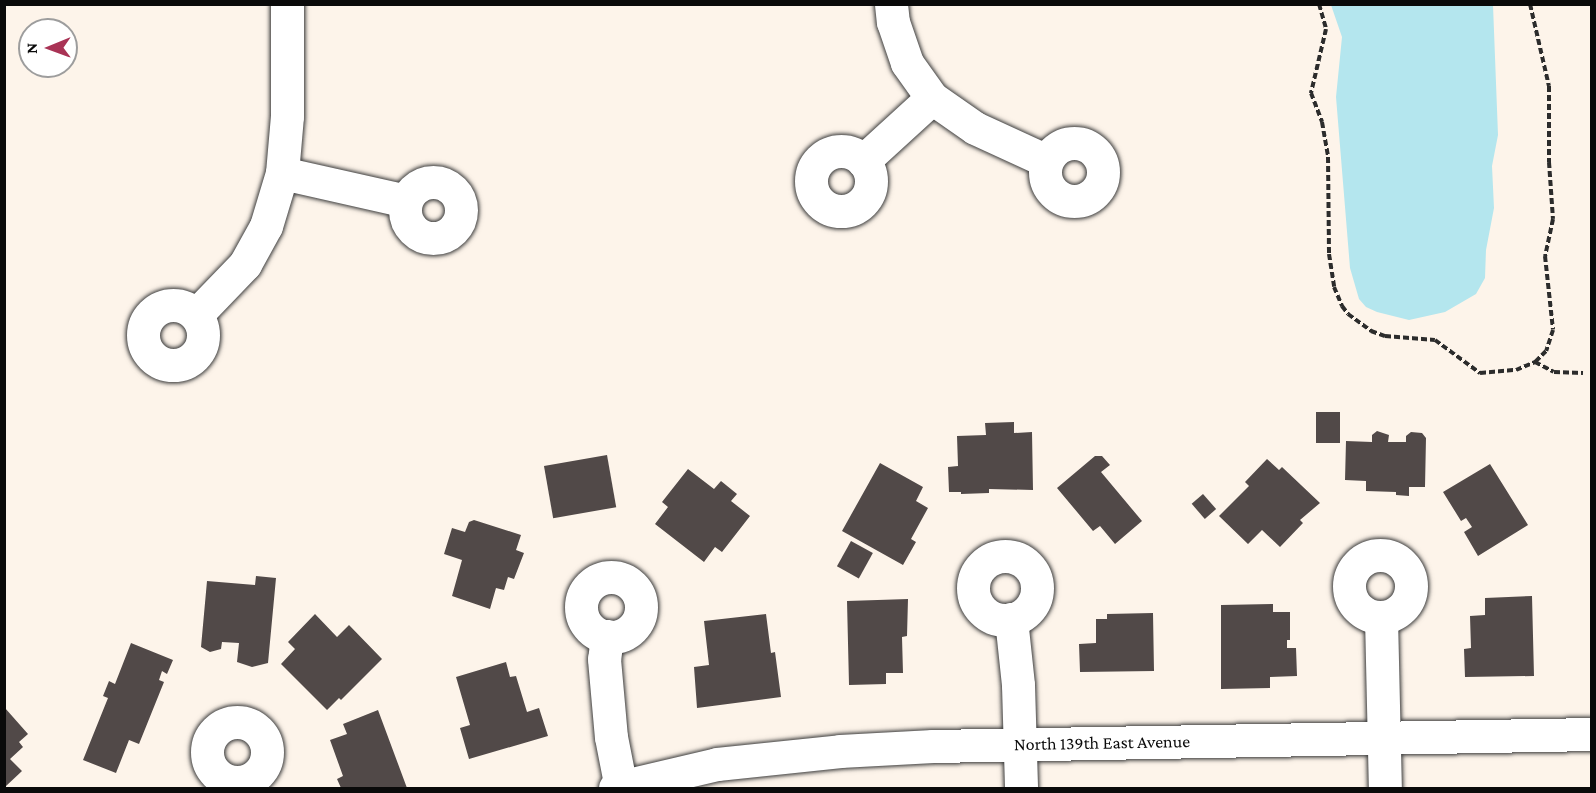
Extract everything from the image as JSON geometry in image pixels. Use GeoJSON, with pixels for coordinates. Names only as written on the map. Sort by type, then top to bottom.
{"type":"FeatureCollection","features":[{"type":"Feature","properties":{"kind":"street"},"geometry":{"type":"LineString","coordinates":[[196,315],[244,264],[266,226],[282,173],[287,116],[286,4]]}},
{"type":"Feature","properties":{"kind":"street"},"geometry":{"type":"LineString","coordinates":[[891,4],[893,22],[907,63],[933,98],[975,128],[1047,161]]}},
{"type":"Feature","properties":{"kind":"street"},"geometry":{"type":"LineString","coordinates":[[863,161],[933,98]]}},
{"type":"Feature","properties":{"kind":"street"},"geometry":{"type":"LineString","coordinates":[[282,173],[406,201]]}},
{"type":"Feature","properties":{"kind":"street"},"geometry":{"type":"LineString","coordinates":[[1381,617],[1385,789]]}},
{"type":"Feature","properties":{"kind":"street"},"geometry":{"type":"LineString","coordinates":[[1011,619],[1018,685],[1021,789]]}},
{"type":"Feature","properties":{"kind":"street"},"geometry":{"type":"LineString","coordinates":[[607,636],[604,659],[619,788]]}},
{"type":"Feature","properties":{"kind":"street","name":"North 139th East Avenue"},"geometry":{"type":"LineString","coordinates":[[619,788],[717,764],[852,750],[1020,744],[1592,734]]}},
{"type":"Feature","properties":{"kind":"path"},"geometry":{"type":"LineString","coordinates":[[1319,4],[1326,29],[1311,93],[1322,122],[1328,157],[1329,254],[1334,287],[1342,306],[1371,331],[1385,336],[1435,340],[1448,347],[1470,368],[1480,373],[1516,370],[1534,362],[1550,345],[1553,330],[1545,256],[1553,219],[1549,162],[1549,86],[1530,4]]}},
{"type":"Feature","properties":{"kind":"path"},"geometry":{"type":"LineString","coordinates":[[1534,362],[1554,372],[1582,373]]}},
{"type":"Feature","properties":{"kind":"water"},"geometry":{"type":"Polygon","coordinates":[[[1331,5],[1493,5],[1498,135],[1492,166],[1494,208],[1486,250],[1485,278],[1476,294],[1445,312],[1409,320],[1377,312],[1366,307],[1359,299],[1350,268],[1336,97],[1342,37],[1331,5]]]}},
{"type":"Feature","properties":{"kind":"building"},"geometry":{"type":"Polygon","coordinates":[[[1316,412],[1340,412],[1340,443],[1316,443],[1316,412]]]}},
{"type":"Feature","properties":{"kind":"building"},"geometry":{"type":"Polygon","coordinates":[[[1014,422],[1014,433],[1032,432],[1033,490],[989,489],[989,493],[961,494],[961,492],[949,492],[948,467],[958,466],[957,436],[986,435],[985,423],[1014,422]]]}},
{"type":"Feature","properties":{"kind":"building"},"geometry":{"type":"Polygon","coordinates":[[[1377,431],[1389,435],[1388,442],[1406,442],[1406,436],[1411,432],[1422,433],[1426,438],[1425,487],[1409,487],[1409,496],[1396,495],[1396,492],[1366,491],[1366,481],[1345,480],[1346,441],[1372,442],[1372,435],[1377,431]]]}},
{"type":"Feature","properties":{"kind":"building"},"geometry":{"type":"Polygon","coordinates":[[[607,455],[616,507],[553,518],[544,466],[607,455]]]}},
{"type":"Feature","properties":{"kind":"building"},"geometry":{"type":"Polygon","coordinates":[[[1095,456],[1102,456],[1110,465],[1101,472],[1142,521],[1115,544],[1100,526],[1093,531],[1057,488],[1095,456]]]}},
{"type":"Feature","properties":{"kind":"building"},"geometry":{"type":"Polygon","coordinates":[[[1267,459],[1279,470],[1282,467],[1320,503],[1300,520],[1303,523],[1280,547],[1262,530],[1248,544],[1219,516],[1249,486],[1245,482],[1267,459]]]}},
{"type":"Feature","properties":{"kind":"building"},"geometry":{"type":"Polygon","coordinates":[[[880,463],[923,487],[916,501],[928,508],[911,539],[916,542],[903,565],[842,531],[880,463]]]}},
{"type":"Feature","properties":{"kind":"building"},"geometry":{"type":"Polygon","coordinates":[[[1490,464],[1528,525],[1478,556],[1464,532],[1472,527],[1466,518],[1461,521],[1443,492],[1490,464]]]}},
{"type":"Feature","properties":{"kind":"building"},"geometry":{"type":"Polygon","coordinates":[[[688,469],[714,489],[721,481],[737,494],[731,501],[750,516],[722,552],[715,547],[704,562],[655,524],[668,507],[662,502],[688,469]]]}},
{"type":"Feature","properties":{"kind":"building"},"geometry":{"type":"Polygon","coordinates":[[[1203,494],[1216,509],[1205,519],[1192,504],[1203,494]]]}},
{"type":"Feature","properties":{"kind":"building"},"geometry":{"type":"Polygon","coordinates":[[[474,520],[521,535],[516,550],[524,553],[514,579],[508,577],[504,590],[496,588],[490,609],[452,596],[462,560],[444,554],[452,528],[465,532],[469,522],[474,520]]]}},
{"type":"Feature","properties":{"kind":"building"},"geometry":{"type":"Polygon","coordinates":[[[851,541],[873,553],[859,578],[837,566],[851,541]]]}},
{"type":"Feature","properties":{"kind":"building"},"geometry":{"type":"Polygon","coordinates":[[[256,576],[276,578],[268,663],[252,667],[237,662],[239,643],[222,642],[221,649],[210,652],[201,647],[207,581],[255,585],[256,576]]]}},
{"type":"Feature","properties":{"kind":"building"},"geometry":{"type":"Polygon","coordinates":[[[1532,596],[1534,676],[1465,677],[1464,649],[1471,648],[1470,616],[1485,615],[1485,598],[1532,596]]]}},
{"type":"Feature","properties":{"kind":"building"},"geometry":{"type":"Polygon","coordinates":[[[908,599],[907,636],[902,637],[903,673],[886,673],[886,684],[849,685],[847,601],[908,599]]]}},
{"type":"Feature","properties":{"kind":"building"},"geometry":{"type":"Polygon","coordinates":[[[1273,604],[1273,612],[1290,612],[1290,640],[1287,640],[1287,648],[1296,648],[1297,676],[1270,677],[1270,688],[1221,689],[1221,605],[1273,604]]]}},
{"type":"Feature","properties":{"kind":"building"},"geometry":{"type":"Polygon","coordinates":[[[1153,613],[1154,671],[1080,672],[1079,644],[1096,643],[1096,619],[1107,619],[1107,614],[1153,613]]]}},
{"type":"Feature","properties":{"kind":"building"},"geometry":{"type":"Polygon","coordinates":[[[315,614],[337,637],[349,625],[382,659],[341,700],[339,698],[327,710],[281,664],[295,649],[288,642],[315,614]]]}},
{"type":"Feature","properties":{"kind":"building"},"geometry":{"type":"Polygon","coordinates":[[[766,614],[771,653],[775,652],[781,697],[697,708],[694,667],[709,665],[704,621],[766,614]]]}},
{"type":"Feature","properties":{"kind":"building"},"geometry":{"type":"Polygon","coordinates":[[[131,643],[173,660],[167,674],[162,671],[159,680],[164,682],[139,744],[129,740],[116,773],[83,760],[108,698],[103,696],[109,681],[115,684],[131,643]]]}},
{"type":"Feature","properties":{"kind":"building"},"geometry":{"type":"Polygon","coordinates":[[[506,662],[510,677],[516,676],[527,712],[539,708],[548,736],[469,759],[460,728],[470,725],[456,677],[506,662]]]}},
{"type":"Feature","properties":{"kind":"building"},"geometry":{"type":"Polygon","coordinates":[[[5,708],[28,734],[19,742],[23,747],[10,759],[22,771],[5,787],[5,708]]]}},
{"type":"Feature","properties":{"kind":"building"},"geometry":{"type":"Polygon","coordinates":[[[378,710],[407,788],[341,788],[337,779],[343,776],[330,740],[347,734],[343,724],[378,710]]]}}]}
